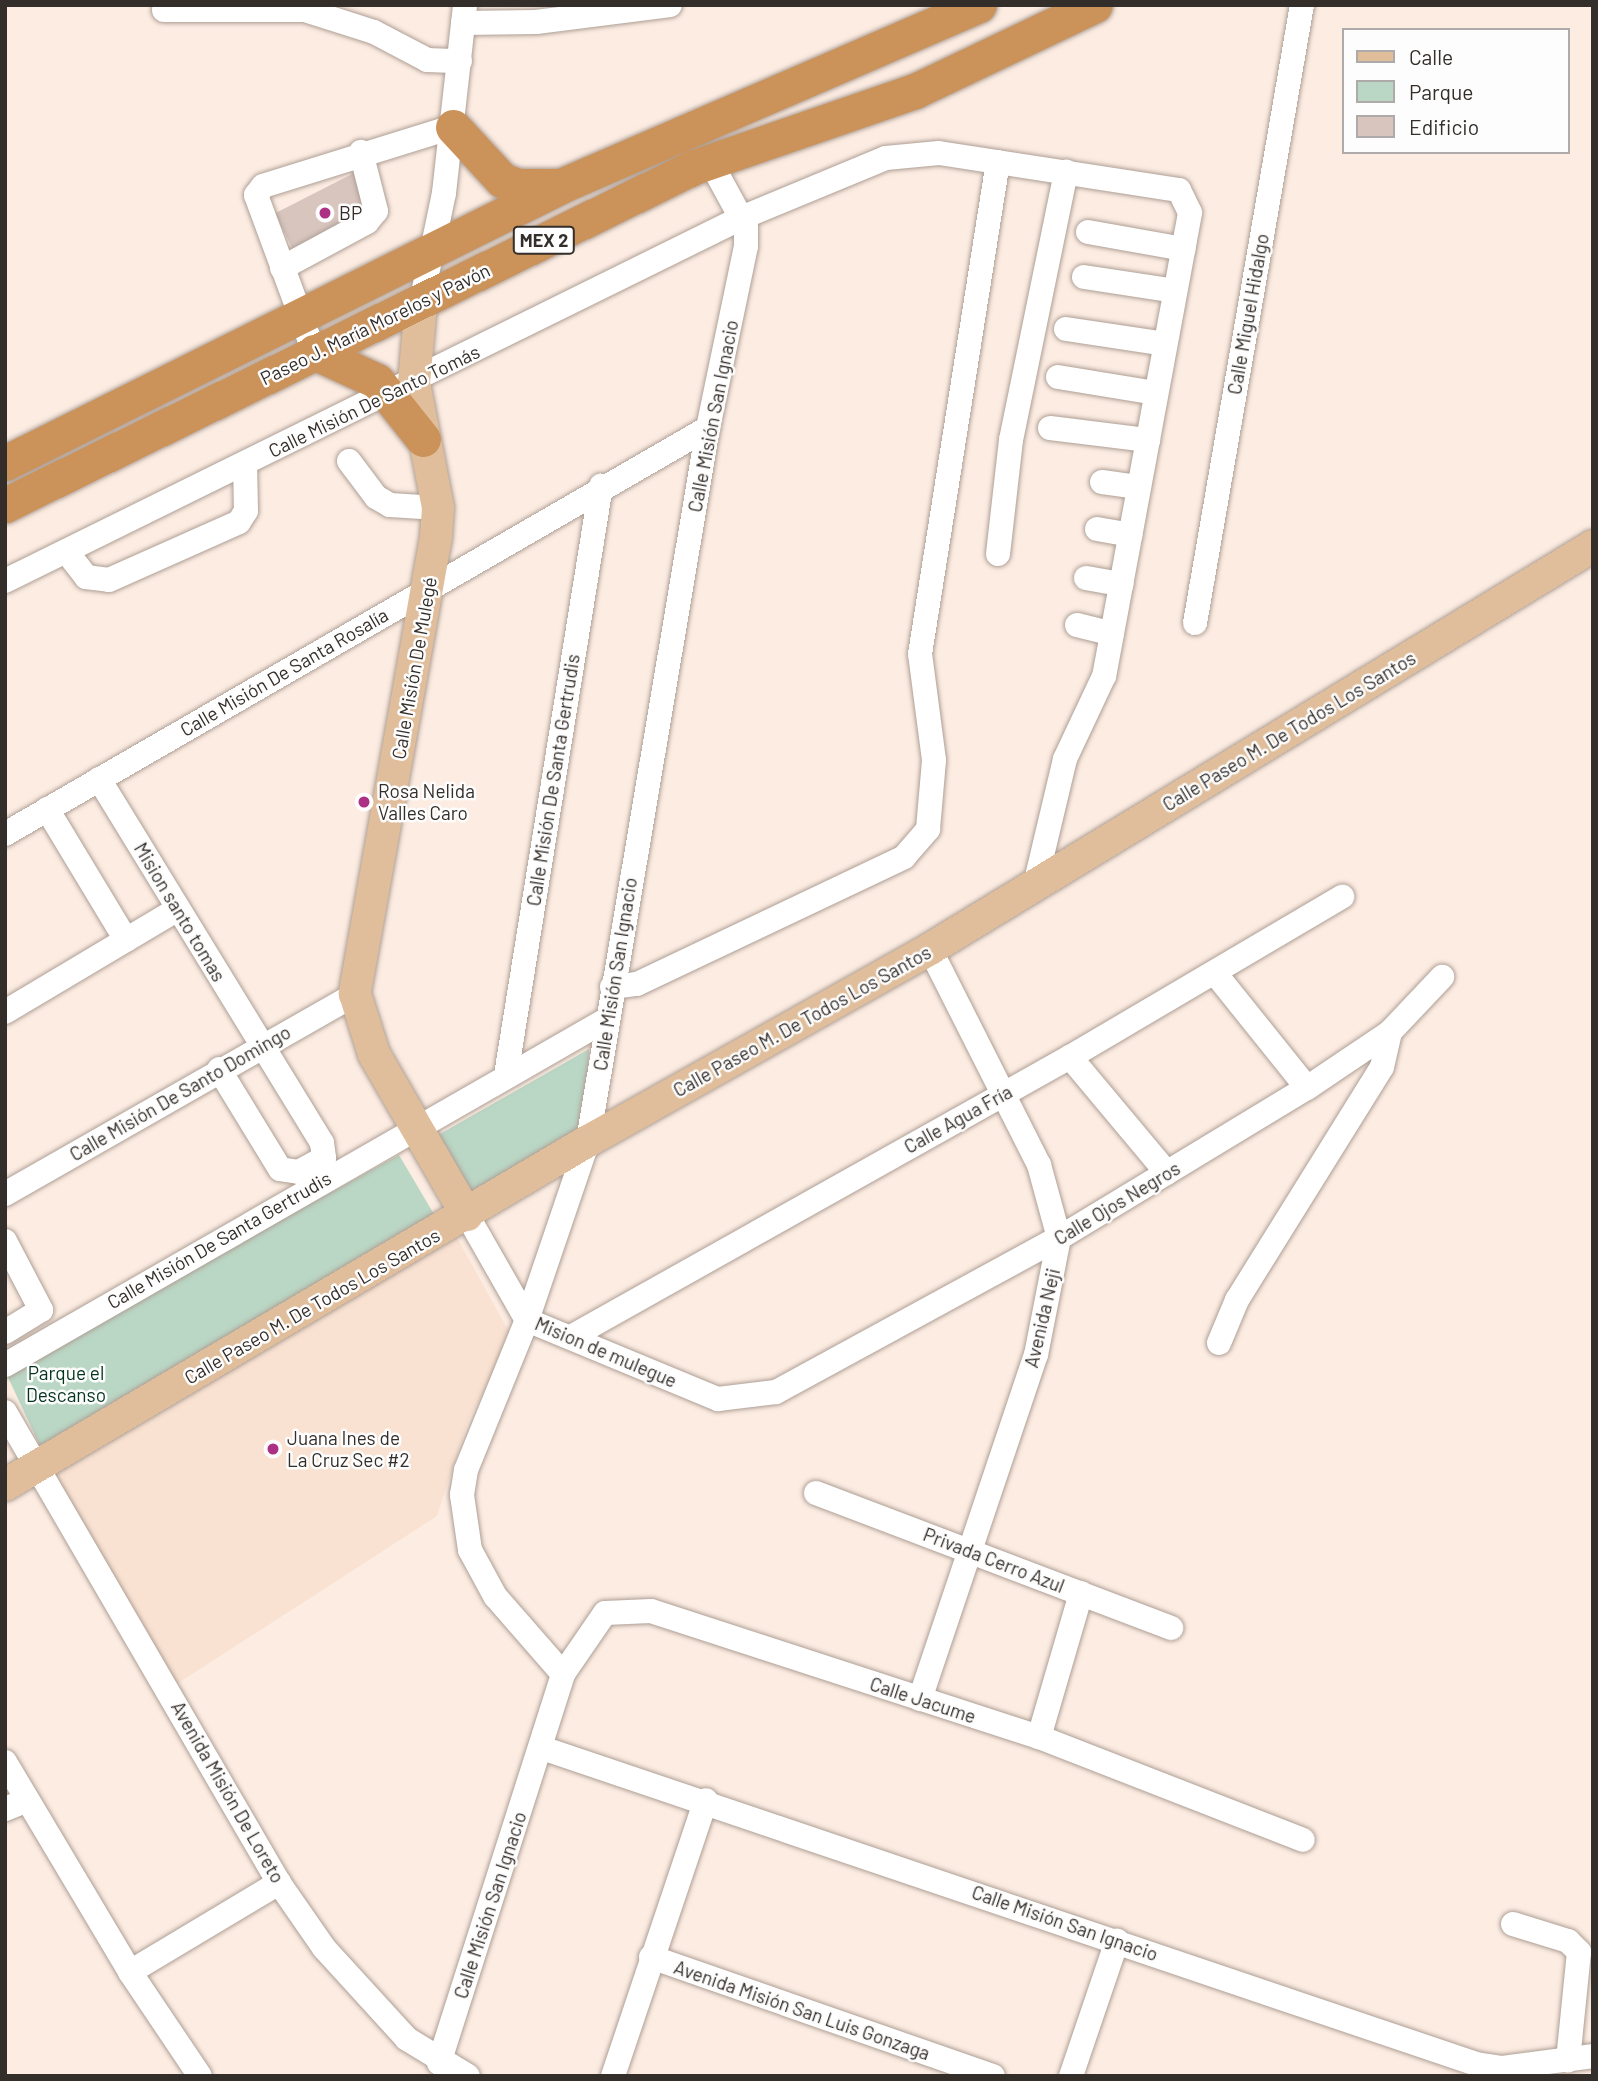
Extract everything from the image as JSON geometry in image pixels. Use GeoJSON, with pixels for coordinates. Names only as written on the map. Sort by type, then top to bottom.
{"type":"FeatureCollection","features":[{"type":"Feature","properties":{"kind":"highway","name":"Paseo J. María Morelos y Pavón"},"geometry":{"type":"LineString","coordinates":[[5,463],[562,185],[979,5]]}},
{"type":"Feature","properties":{"kind":"highway","name":"Paseo J. María Morelos y Pavón"},"geometry":{"type":"LineString","coordinates":[[5,505],[710,161],[915,91],[1095,5]]}},
{"type":"Feature","properties":{"kind":"highway"},"geometry":{"type":"LineString","coordinates":[[453,127],[502,180],[517,186],[562,185]]}},
{"type":"Feature","properties":{"kind":"highway"},"geometry":{"type":"LineString","coordinates":[[314,352],[401,389],[423,439]]}},
{"type":"Feature","properties":{"kind":"main road"},"geometry":{"type":"LineString","coordinates":[[401,389],[421,303]]}},
{"type":"Feature","properties":{"kind":"main road","name":"Calle Misión De Mulegé"},"geometry":{"type":"LineString","coordinates":[[423,439],[438,508],[429,588],[355,994],[374,1054],[467,1215]]}},
{"type":"Feature","properties":{"kind":"main road","name":"Calle Paseo M. De Todos Los Santos"},"geometry":{"type":"LineString","coordinates":[[5,1485],[467,1215],[588,1140],[930,949],[1593,546]]}},
{"type":"Feature","properties":{"kind":"street"},"geometry":{"type":"LineString","coordinates":[[421,303],[434,249],[453,127],[464,14],[536,22],[670,5]]}},
{"type":"Feature","properties":{"kind":"street","name":"Calle Miguel Hidalgo"},"geometry":{"type":"LineString","coordinates":[[1195,623],[1302,5]]}},
{"type":"Feature","properties":{"kind":"street"},"geometry":{"type":"LineString","coordinates":[[164,10],[305,10],[374,32],[427,60],[460,61]]}},
{"type":"Feature","properties":{"kind":"street"},"geometry":{"type":"LineString","coordinates":[[314,352],[256,195],[262,186],[361,152],[453,127]]}},
{"type":"Feature","properties":{"kind":"street"},"geometry":{"type":"LineString","coordinates":[[282,268],[367,222],[376,211],[361,152]]}},
{"type":"Feature","properties":{"kind":"street","name":"Calle Misión De Santo Tomás"},"geometry":{"type":"LineString","coordinates":[[5,581],[401,389],[741,218],[886,158],[939,153],[1180,190],[1190,213],[1183,249]]}},
{"type":"Feature","properties":{"kind":"street","name":"Calle Misión San Ignacio"},"geometry":{"type":"LineString","coordinates":[[439,2063],[542,1748],[563,1674],[495,1596],[470,1550],[461,1510],[466,1469],[527,1320],[588,1140],[606,1020],[708,428],[746,246],[741,218],[710,161]]}},
{"type":"Feature","properties":{"kind":"street"},"geometry":{"type":"LineString","coordinates":[[612,987],[637,984],[904,857],[928,829],[934,760],[920,654],[998,162]]}},
{"type":"Feature","properties":{"kind":"street"},"geometry":{"type":"LineString","coordinates":[[998,555],[1011,440],[1066,172]]}},
{"type":"Feature","properties":{"kind":"street"},"geometry":{"type":"LineString","coordinates":[[1035,885],[1065,759],[1104,676],[1183,249],[1088,232]]}},
{"type":"Feature","properties":{"kind":"street"},"geometry":{"type":"LineString","coordinates":[[1084,277],[1175,291]]}},
{"type":"Feature","properties":{"kind":"street"},"geometry":{"type":"LineString","coordinates":[[1066,329],[1166,344]]}},
{"type":"Feature","properties":{"kind":"street"},"geometry":{"type":"LineString","coordinates":[[1058,377],[1156,393]]}},
{"type":"Feature","properties":{"kind":"street","name":"Calle Misión De Santa Rosalía"},"geometry":{"type":"LineString","coordinates":[[5,834],[601,486],[708,428]]}},
{"type":"Feature","properties":{"kind":"street"},"geometry":{"type":"LineString","coordinates":[[1050,428],[1148,440]]}},
{"type":"Feature","properties":{"kind":"street"},"geometry":{"type":"LineString","coordinates":[[349,461],[376,497],[390,505],[438,508]]}},
{"type":"Feature","properties":{"kind":"street"},"geometry":{"type":"LineString","coordinates":[[66,551],[86,577],[109,580],[239,522],[246,511],[245,464]]}},
{"type":"Feature","properties":{"kind":"street"},"geometry":{"type":"LineString","coordinates":[[1102,482],[1139,487]]}},
{"type":"Feature","properties":{"kind":"street","name":"Calle Misión De Santa Gertrudis"},"geometry":{"type":"LineString","coordinates":[[506,1075],[601,486]]}},
{"type":"Feature","properties":{"kind":"street"},"geometry":{"type":"LineString","coordinates":[[1097,529],[1130,535]]}},
{"type":"Feature","properties":{"kind":"street"},"geometry":{"type":"LineString","coordinates":[[1086,579],[1121,584]]}},
{"type":"Feature","properties":{"kind":"street"},"geometry":{"type":"LineString","coordinates":[[1077,625],[1112,634]]}},
{"type":"Feature","properties":{"kind":"street","name":"Mision santo tomas"},"geometry":{"type":"LineString","coordinates":[[99,779],[322,1143],[324,1158],[299,1172],[280,1169],[219,1069]]}},
{"type":"Feature","properties":{"kind":"street"},"geometry":{"type":"LineString","coordinates":[[47,809],[125,940]]}},
{"type":"Feature","properties":{"kind":"street","name":"Calle Agua Fría"},"geometry":{"type":"LineString","coordinates":[[571,1337],[1070,1057],[1342,897]]}},
{"type":"Feature","properties":{"kind":"street"},"geometry":{"type":"LineString","coordinates":[[5,1012],[178,909]]}},
{"type":"Feature","properties":{"kind":"street","name":"Avenida Neji"},"geometry":{"type":"LineString","coordinates":[[920,1699],[1036,1355],[1059,1238],[1039,1165],[930,949]]}},
{"type":"Feature","properties":{"kind":"street"},"geometry":{"type":"LineString","coordinates":[[1215,973],[1307,1088]]}},
{"type":"Feature","properties":{"kind":"street","name":"Calle Ojos Negros"},"geometry":{"type":"LineString","coordinates":[[718,1399],[776,1392],[1059,1238],[1307,1088],[1390,1032],[1442,977]]}},
{"type":"Feature","properties":{"kind":"street","name":"Calle Misión De Santo Domingo"},"geometry":{"type":"LineString","coordinates":[[5,1194],[260,1044],[355,994]]}},
{"type":"Feature","properties":{"kind":"street","name":"Calle Misión De Santa Gertrudis"},"geometry":{"type":"LineString","coordinates":[[5,1365],[416,1126],[606,1020]]}},
{"type":"Feature","properties":{"kind":"street"},"geometry":{"type":"LineString","coordinates":[[1219,1343],[1237,1300],[1382,1067],[1390,1032]]}},
{"type":"Feature","properties":{"kind":"street"},"geometry":{"type":"LineString","coordinates":[[1070,1057],[1167,1173]]}},
{"type":"Feature","properties":{"kind":"street","name":"Mision de mulegue"},"geometry":{"type":"LineString","coordinates":[[467,1215],[527,1320],[718,1399]]}},
{"type":"Feature","properties":{"kind":"street"},"geometry":{"type":"LineString","coordinates":[[5,1241],[41,1310],[5,1332]]}},
{"type":"Feature","properties":{"kind":"street","name":"Avenida Misión De Loreto"},"geometry":{"type":"LineString","coordinates":[[5,1412],[39,1465],[279,1883],[324,1948],[379,2012],[439,2063],[468,2076]]}},
{"type":"Feature","properties":{"kind":"street","name":"Privada Cerro Azul"},"geometry":{"type":"LineString","coordinates":[[816,1493],[1171,1628]]}},
{"type":"Feature","properties":{"kind":"street"},"geometry":{"type":"LineString","coordinates":[[1039,1737],[1081,1593]]}},
{"type":"Feature","properties":{"kind":"street","name":"Calle Jacume"},"geometry":{"type":"LineString","coordinates":[[563,1674],[605,1613],[651,1611],[1039,1737],[1303,1840]]}},
{"type":"Feature","properties":{"kind":"street","name":"Calle Misión San Ignacio"},"geometry":{"type":"LineString","coordinates":[[542,1748],[706,1800],[1117,1941],[1474,2070],[1581,2058]]}},
{"type":"Feature","properties":{"kind":"street"},"geometry":{"type":"LineString","coordinates":[[5,1762],[16,1805],[200,2076]]}},
{"type":"Feature","properties":{"kind":"street"},"geometry":{"type":"LineString","coordinates":[[613,2076],[706,1800]]}},
{"type":"Feature","properties":{"kind":"street"},"geometry":{"type":"LineString","coordinates":[[130,1972],[279,1883]]}},
{"type":"Feature","properties":{"kind":"street"},"geometry":{"type":"LineString","coordinates":[[1513,1924],[1568,1941],[1579,1952],[1581,2058]]}},
{"type":"Feature","properties":{"kind":"street"},"geometry":{"type":"LineString","coordinates":[[1071,2076],[1117,1941]]}},
{"type":"Feature","properties":{"kind":"street","name":"Avenida Misión San Luis Gonzaga"},"geometry":{"type":"LineString","coordinates":[[651,1957],[993,2076]]}},
{"type":"Feature","properties":{"kind":"shaded area","name":"Juana Ines de La Cruz Sec #2"},"geometry":{"type":"Polygon","coordinates":[[[455,1234],[512,1337],[468,1421],[437,1516],[169,1689],[39,1477],[455,1234]]]}},
{"type":"Feature","properties":{"kind":"green space"},"geometry":{"type":"Polygon","coordinates":[[[589,1049],[586,1129],[458,1206],[426,1142],[589,1049]]]}},
{"type":"Feature","properties":{"kind":"green space","name":"Parque el Descanso"},"geometry":{"type":"Polygon","coordinates":[[[399,1155],[435,1216],[41,1448],[5,1371],[399,1155]]]}},
{"type":"Feature","properties":{"kind":"building","name":"BP"},"geometry":{"type":"Polygon","coordinates":[[[354,173],[374,213],[295,254],[275,213],[354,173]]]}},
{"type":"Feature","properties":{"kind":"place","name":"BP"},"geometry":{"type":"Point","coordinates":[325,213]}},
{"type":"Feature","properties":{"kind":"place","name":"Rosa Nelida Valles Caro"},"geometry":{"type":"Point","coordinates":[364,802]}},
{"type":"Feature","properties":{"kind":"place","name":"Juana Ines de La Cruz Sec #2"},"geometry":{"type":"Point","coordinates":[273,1449]}}]}
